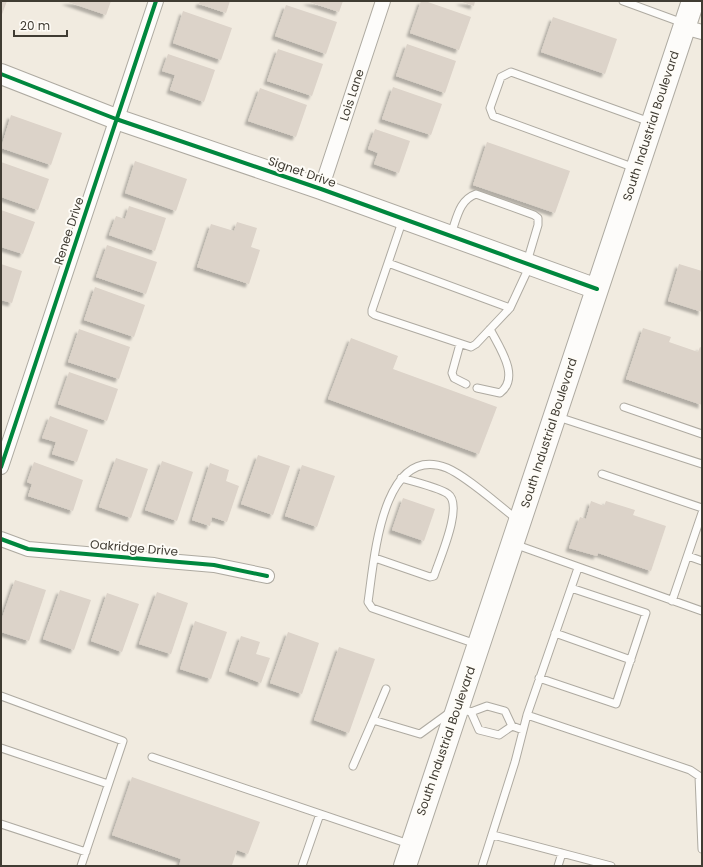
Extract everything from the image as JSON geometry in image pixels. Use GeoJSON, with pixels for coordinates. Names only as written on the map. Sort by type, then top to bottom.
{"type":"FeatureCollection","features":[{"type":"Feature","properties":{"kind":"main road","name":"South Industrial Boulevard"},"geometry":{"type":"LineString","coordinates":[[407,860],[419,821],[464,710],[478,645],[652,122],[693,17]]}},
{"type":"Feature","properties":{"kind":"street","name":"Renee Drive"},"geometry":{"type":"LineString","coordinates":[[1,467],[156,1]]}},
{"type":"Feature","properties":{"kind":"street","name":"Lois Lane"},"geometry":{"type":"LineString","coordinates":[[321,189],[383,1]]}},
{"type":"Feature","properties":{"kind":"street","name":"Signet Drive"},"geometry":{"type":"LineString","coordinates":[[1,74],[116,119],[321,189],[597,289]]}},
{"type":"Feature","properties":{"kind":"street","name":"Oakridge Drive"},"geometry":{"type":"LineString","coordinates":[[1,539],[28,549],[214,565],[267,576]]}},
{"type":"Feature","properties":{"kind":"lane"},"geometry":{"type":"LineString","coordinates":[[623,1],[693,17]]}},
{"type":"Feature","properties":{"kind":"lane"},"geometry":{"type":"LineString","coordinates":[[637,169],[493,116],[490,108],[501,77],[511,72],[652,122]]}},
{"type":"Feature","properties":{"kind":"lane"},"geometry":{"type":"LineString","coordinates":[[403,219],[372,313],[471,347],[510,308],[528,264],[538,225],[538,218],[534,215],[476,194],[463,202],[450,236]]}},
{"type":"Feature","properties":{"kind":"lane"},"geometry":{"type":"LineString","coordinates":[[388,263],[510,308]]}},
{"type":"Feature","properties":{"kind":"lane"},"geometry":{"type":"LineString","coordinates":[[477,388],[500,393],[507,385],[510,378],[509,368],[490,329]]}},
{"type":"Feature","properties":{"kind":"lane"},"geometry":{"type":"LineString","coordinates":[[460,344],[452,373],[454,378],[466,384]]}},
{"type":"Feature","properties":{"kind":"lane"},"geometry":{"type":"LineString","coordinates":[[624,407],[702,434]]}},
{"type":"Feature","properties":{"kind":"lane"},"geometry":{"type":"LineString","coordinates":[[554,416],[702,464]]}},
{"type":"Feature","properties":{"kind":"lane"},"geometry":{"type":"LineString","coordinates":[[478,645],[372,608],[368,602],[379,530],[391,493],[401,478],[414,468],[428,465],[448,469],[519,521]]}},
{"type":"Feature","properties":{"kind":"lane"},"geometry":{"type":"LineString","coordinates":[[602,474],[702,508]]}},
{"type":"Feature","properties":{"kind":"lane"},"geometry":{"type":"LineString","coordinates":[[375,558],[430,578],[434,576],[454,514],[454,502],[448,493],[401,478]]}},
{"type":"Feature","properties":{"kind":"lane"},"geometry":{"type":"LineString","coordinates":[[672,600],[702,513]]}},
{"type":"Feature","properties":{"kind":"lane"},"geometry":{"type":"LineString","coordinates":[[512,544],[702,611]]}},
{"type":"Feature","properties":{"kind":"lane"},"geometry":{"type":"LineString","coordinates":[[688,556],[702,561]]}},
{"type":"Feature","properties":{"kind":"lane"},"geometry":{"type":"LineString","coordinates":[[482,866],[493,835],[527,715],[578,568]]}},
{"type":"Feature","properties":{"kind":"lane"},"geometry":{"type":"LineString","coordinates":[[539,678],[616,704],[646,613],[571,588]]}},
{"type":"Feature","properties":{"kind":"lane"},"geometry":{"type":"LineString","coordinates":[[555,633],[631,660]]}},
{"type":"Feature","properties":{"kind":"lane"},"geometry":{"type":"LineString","coordinates":[[353,766],[386,689]]}},
{"type":"Feature","properties":{"kind":"lane"},"geometry":{"type":"LineString","coordinates":[[1,696],[123,741],[81,866]]}},
{"type":"Feature","properties":{"kind":"lane"},"geometry":{"type":"LineString","coordinates":[[373,720],[420,734],[464,710],[487,706],[505,711],[512,726],[523,730]]}},
{"type":"Feature","properties":{"kind":"lane"},"geometry":{"type":"LineString","coordinates":[[464,710],[479,730],[499,735],[512,726]]}},
{"type":"Feature","properties":{"kind":"lane"},"geometry":{"type":"LineString","coordinates":[[527,715],[690,770],[699,776],[702,850]]}},
{"type":"Feature","properties":{"kind":"lane"},"geometry":{"type":"LineString","coordinates":[[1,748],[108,784]]}},
{"type":"Feature","properties":{"kind":"lane"},"geometry":{"type":"LineString","coordinates":[[152,757],[320,814],[407,860]]}},
{"type":"Feature","properties":{"kind":"lane"},"geometry":{"type":"LineString","coordinates":[[302,866],[320,814]]}},
{"type":"Feature","properties":{"kind":"lane"},"geometry":{"type":"LineString","coordinates":[[1,824],[86,852]]}},
{"type":"Feature","properties":{"kind":"lane"},"geometry":{"type":"LineString","coordinates":[[493,835],[611,866]]}},
{"type":"Feature","properties":{"kind":"lane"},"geometry":{"type":"LineString","coordinates":[[558,866],[562,853]]}},
{"type":"Feature","properties":{"kind":"building"},"geometry":{"type":"Polygon","coordinates":[[[1,1],[7,1],[1,17],[1,1]]]}},
{"type":"Feature","properties":{"kind":"building"},"geometry":{"type":"Polygon","coordinates":[[[65,1],[111,1],[106,15],[65,1]]]}},
{"type":"Feature","properties":{"kind":"building"},"geometry":{"type":"Polygon","coordinates":[[[200,1],[230,1],[226,13],[199,4],[200,1]]]}},
{"type":"Feature","properties":{"kind":"building"},"geometry":{"type":"Polygon","coordinates":[[[306,1],[343,1],[339,12],[306,1]]]}},
{"type":"Feature","properties":{"kind":"building"},"geometry":{"type":"Polygon","coordinates":[[[421,1],[425,1],[471,17],[459,50],[410,33],[421,1]]]}},
{"type":"Feature","properties":{"kind":"building"},"geometry":{"type":"Polygon","coordinates":[[[459,1],[475,1],[474,6],[459,1]]]}},
{"type":"Feature","properties":{"kind":"building"},"geometry":{"type":"Polygon","coordinates":[[[286,5],[337,22],[326,54],[275,36],[286,5]]]}},
{"type":"Feature","properties":{"kind":"building"},"geometry":{"type":"Polygon","coordinates":[[[183,11],[232,28],[221,60],[173,43],[183,11]]]}},
{"type":"Feature","properties":{"kind":"building"},"geometry":{"type":"Polygon","coordinates":[[[553,17],[617,39],[605,74],[541,52],[553,17]]]}},
{"type":"Feature","properties":{"kind":"building"},"geometry":{"type":"Polygon","coordinates":[[[407,44],[456,61],[445,93],[396,76],[407,44]]]}},
{"type":"Feature","properties":{"kind":"building"},"geometry":{"type":"Polygon","coordinates":[[[278,49],[323,64],[312,96],[267,81],[278,49]]]}},
{"type":"Feature","properties":{"kind":"building"},"geometry":{"type":"Polygon","coordinates":[[[168,54],[215,70],[204,102],[170,90],[175,75],[162,71],[168,54]]]}},
{"type":"Feature","properties":{"kind":"building"},"geometry":{"type":"Polygon","coordinates":[[[393,87],[442,104],[431,135],[382,119],[393,87]]]}},
{"type":"Feature","properties":{"kind":"building"},"geometry":{"type":"Polygon","coordinates":[[[260,88],[307,105],[296,137],[248,121],[260,88]]]}},
{"type":"Feature","properties":{"kind":"building"},"geometry":{"type":"Polygon","coordinates":[[[11,115],[62,133],[51,165],[1,148],[11,115]]]}},
{"type":"Feature","properties":{"kind":"building"},"geometry":{"type":"Polygon","coordinates":[[[375,129],[410,141],[399,173],[374,164],[378,153],[368,149],[375,129]]]}},
{"type":"Feature","properties":{"kind":"building"},"geometry":{"type":"Polygon","coordinates":[[[487,142],[570,171],[555,213],[473,185],[487,142]]]}},
{"type":"Feature","properties":{"kind":"building"},"geometry":{"type":"Polygon","coordinates":[[[135,161],[187,179],[176,211],[125,193],[135,161]]]}},
{"type":"Feature","properties":{"kind":"building"},"geometry":{"type":"Polygon","coordinates":[[[1,162],[49,179],[38,210],[1,197],[1,162]]]}},
{"type":"Feature","properties":{"kind":"building"},"geometry":{"type":"Polygon","coordinates":[[[129,206],[166,218],[155,251],[109,235],[116,216],[125,219],[129,206]]]}},
{"type":"Feature","properties":{"kind":"building"},"geometry":{"type":"Polygon","coordinates":[[[1,210],[35,222],[23,254],[1,247],[1,210]]]}},
{"type":"Feature","properties":{"kind":"building"},"geometry":{"type":"Polygon","coordinates":[[[237,222],[257,228],[251,247],[260,250],[249,284],[197,267],[211,224],[234,231],[237,222]]]}},
{"type":"Feature","properties":{"kind":"building"},"geometry":{"type":"Polygon","coordinates":[[[107,245],[157,262],[146,294],[96,277],[107,245]]]}},
{"type":"Feature","properties":{"kind":"building"},"geometry":{"type":"Polygon","coordinates":[[[1,264],[22,271],[12,303],[1,300],[1,264]]]}},
{"type":"Feature","properties":{"kind":"building"},"geometry":{"type":"Polygon","coordinates":[[[679,264],[702,271],[702,312],[668,301],[679,264]]]}},
{"type":"Feature","properties":{"kind":"building"},"geometry":{"type":"Polygon","coordinates":[[[95,287],[145,305],[134,337],[84,320],[95,287]]]}},
{"type":"Feature","properties":{"kind":"building"},"geometry":{"type":"Polygon","coordinates":[[[643,328],[671,337],[669,342],[698,352],[700,347],[702,348],[702,405],[626,379],[643,328]]]}},
{"type":"Feature","properties":{"kind":"building"},"geometry":{"type":"Polygon","coordinates":[[[79,329],[130,347],[119,379],[68,362],[79,329]]]}},
{"type":"Feature","properties":{"kind":"building"},"geometry":{"type":"Polygon","coordinates":[[[351,338],[398,356],[393,369],[497,407],[479,454],[328,399],[351,338]]]}},
{"type":"Feature","properties":{"kind":"building"},"geometry":{"type":"Polygon","coordinates":[[[69,372],[118,389],[107,421],[58,404],[69,372]]]}},
{"type":"Feature","properties":{"kind":"building"},"geometry":{"type":"Polygon","coordinates":[[[50,416],[88,430],[77,462],[52,454],[56,442],[42,438],[50,416]]]}},
{"type":"Feature","properties":{"kind":"building"},"geometry":{"type":"Polygon","coordinates":[[[258,455],[290,466],[273,515],[241,504],[258,455]]]}},
{"type":"Feature","properties":{"kind":"building"},"geometry":{"type":"Polygon","coordinates":[[[116,458],[148,469],[131,518],[99,507],[116,458]]]}},
{"type":"Feature","properties":{"kind":"building"},"geometry":{"type":"Polygon","coordinates":[[[162,461],[193,472],[177,521],[145,510],[162,461]]]}},
{"type":"Feature","properties":{"kind":"building"},"geometry":{"type":"Polygon","coordinates":[[[34,462],[83,480],[73,511],[28,496],[32,484],[27,482],[34,462]]]}},
{"type":"Feature","properties":{"kind":"building"},"geometry":{"type":"Polygon","coordinates":[[[210,463],[229,470],[226,481],[239,486],[227,522],[212,517],[210,526],[192,520],[210,463]]]}},
{"type":"Feature","properties":{"kind":"building"},"geometry":{"type":"Polygon","coordinates":[[[302,465],[335,476],[317,527],[285,516],[302,465]]]}},
{"type":"Feature","properties":{"kind":"building"},"geometry":{"type":"Polygon","coordinates":[[[403,498],[435,509],[424,541],[392,530],[403,498]]]}},
{"type":"Feature","properties":{"kind":"building"},"geometry":{"type":"Polygon","coordinates":[[[591,501],[604,506],[606,501],[635,510],[633,515],[666,526],[651,571],[598,553],[597,556],[569,548],[580,517],[586,519],[591,501]]]}},
{"type":"Feature","properties":{"kind":"building"},"geometry":{"type":"Polygon","coordinates":[[[15,580],[46,590],[29,641],[1,632],[1,621],[15,580]]]}},
{"type":"Feature","properties":{"kind":"building"},"geometry":{"type":"Polygon","coordinates":[[[60,590],[91,600],[74,650],[43,639],[60,590]]]}},
{"type":"Feature","properties":{"kind":"building"},"geometry":{"type":"Polygon","coordinates":[[[157,592],[188,603],[171,654],[139,644],[157,592]]]}},
{"type":"Feature","properties":{"kind":"building"},"geometry":{"type":"Polygon","coordinates":[[[107,593],[139,604],[122,652],[91,641],[107,593]]]}},
{"type":"Feature","properties":{"kind":"building"},"geometry":{"type":"Polygon","coordinates":[[[195,621],[227,632],[211,679],[180,669],[195,621]]]}},
{"type":"Feature","properties":{"kind":"building"},"geometry":{"type":"Polygon","coordinates":[[[288,632],[319,643],[302,694],[270,683],[288,632]]]}},
{"type":"Feature","properties":{"kind":"building"},"geometry":{"type":"Polygon","coordinates":[[[241,636],[260,642],[256,654],[270,658],[261,683],[229,671],[241,636]]]}},
{"type":"Feature","properties":{"kind":"building"},"geometry":{"type":"Polygon","coordinates":[[[339,647],[375,659],[349,733],[314,720],[339,647]]]}},
{"type":"Feature","properties":{"kind":"building"},"geometry":{"type":"Polygon","coordinates":[[[132,777],[260,822],[248,854],[237,850],[232,865],[235,866],[179,866],[181,859],[112,835],[132,777]]]}},
{"type":"Feature","properties":{"kind":"cycle path"},"geometry":{"type":"LineString","coordinates":[[1,467],[156,1]]}},
{"type":"Feature","properties":{"kind":"cycle path"},"geometry":{"type":"LineString","coordinates":[[1,74],[116,119],[321,189],[597,289]]}},
{"type":"Feature","properties":{"kind":"cycle path"},"geometry":{"type":"LineString","coordinates":[[1,539],[28,549],[214,565],[267,576]]}}]}
